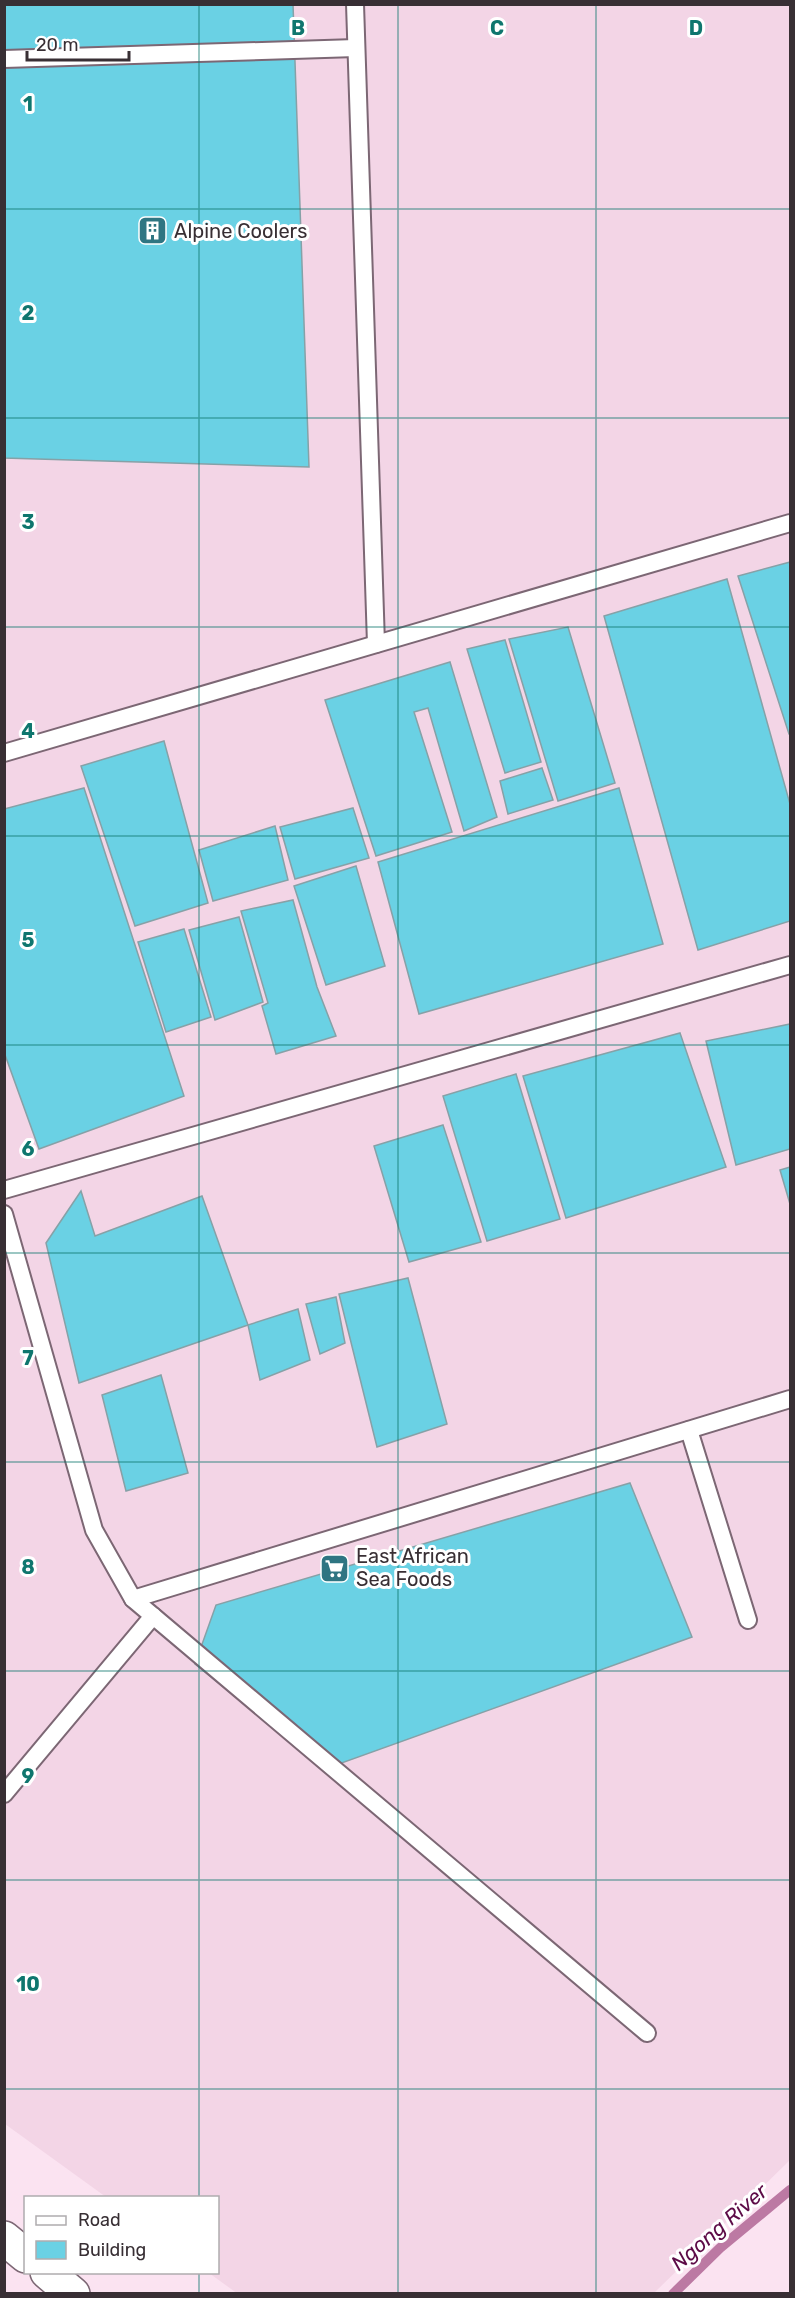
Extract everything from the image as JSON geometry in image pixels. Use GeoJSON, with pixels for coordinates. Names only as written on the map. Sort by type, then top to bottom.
{"type":"FeatureCollection","features":[{"type":"Feature","properties":{"kind":"main road"},"geometry":{"type":"LineString","coordinates":[[4,2238],[24,2254]]}},
{"type":"Feature","properties":{"kind":"main road"},"geometry":{"type":"LineString","coordinates":[[49,2274],[73,2294]]}},
{"type":"Feature","properties":{"kind":"lane"},"geometry":{"type":"LineString","coordinates":[[355,4],[376,644]]}},
{"type":"Feature","properties":{"kind":"lane"},"geometry":{"type":"LineString","coordinates":[[4,59],[356,48]]}},
{"type":"Feature","properties":{"kind":"lane"},"geometry":{"type":"LineString","coordinates":[[4,753],[790,523]]}},
{"type":"Feature","properties":{"kind":"lane"},"geometry":{"type":"LineString","coordinates":[[4,1190],[790,965]]}},
{"type":"Feature","properties":{"kind":"lane"},"geometry":{"type":"LineString","coordinates":[[4,1214],[94,1530],[133,1599],[647,2033]]}},
{"type":"Feature","properties":{"kind":"lane"},"geometry":{"type":"LineString","coordinates":[[133,1599],[790,1399]]}},
{"type":"Feature","properties":{"kind":"lane"},"geometry":{"type":"LineString","coordinates":[[689,1430],[748,1620]]}},
{"type":"Feature","properties":{"kind":"lane"},"geometry":{"type":"LineString","coordinates":[[4,1794],[153,1616]]}},
{"type":"Feature","properties":{"kind":"shaded area"},"geometry":{"type":"Polygon","coordinates":[[[5,5],[790,5],[790,2160],[654,2293],[238,2294],[210,2274],[219,2274],[219,2196],[105,2196],[5,2124],[5,5]]]}},
{"type":"Feature","properties":{"kind":"building","name":"Alpine Coolers"},"geometry":{"type":"Polygon","coordinates":[[[4,4],[293,4],[309,467],[4,458],[4,4]]]}},
{"type":"Feature","properties":{"kind":"building"},"geometry":{"type":"Polygon","coordinates":[[[790,562],[790,734],[789,734],[738,576],[790,562]]]}},
{"type":"Feature","properties":{"kind":"building"},"geometry":{"type":"Polygon","coordinates":[[[727,579],[790,804],[790,921],[698,950],[604,616],[727,579]]]}},
{"type":"Feature","properties":{"kind":"building"},"geometry":{"type":"Polygon","coordinates":[[[568,627],[615,783],[558,801],[509,639],[568,627]]]}},
{"type":"Feature","properties":{"kind":"building"},"geometry":{"type":"Polygon","coordinates":[[[505,640],[541,762],[505,773],[467,649],[505,640]]]}},
{"type":"Feature","properties":{"kind":"building"},"geometry":{"type":"Polygon","coordinates":[[[450,662],[497,817],[464,831],[428,708],[414,712],[452,832],[376,856],[325,700],[450,662]]]}},
{"type":"Feature","properties":{"kind":"building"},"geometry":{"type":"Polygon","coordinates":[[[164,741],[208,903],[135,926],[81,766],[164,741]]]}},
{"type":"Feature","properties":{"kind":"building"},"geometry":{"type":"Polygon","coordinates":[[[542,768],[553,800],[508,814],[500,781],[542,768]]]}},
{"type":"Feature","properties":{"kind":"building"},"geometry":{"type":"Polygon","coordinates":[[[84,788],[184,1096],[39,1149],[4,1052],[4,809],[84,788]]]}},
{"type":"Feature","properties":{"kind":"building"},"geometry":{"type":"Polygon","coordinates":[[[619,788],[663,944],[419,1014],[378,862],[619,788]]]}},
{"type":"Feature","properties":{"kind":"building"},"geometry":{"type":"Polygon","coordinates":[[[353,808],[369,858],[295,879],[280,827],[353,808]]]}},
{"type":"Feature","properties":{"kind":"building"},"geometry":{"type":"Polygon","coordinates":[[[275,826],[288,880],[213,901],[199,850],[275,826]]]}},
{"type":"Feature","properties":{"kind":"building"},"geometry":{"type":"Polygon","coordinates":[[[356,866],[385,966],[326,985],[294,886],[356,866]]]}},
{"type":"Feature","properties":{"kind":"building"},"geometry":{"type":"Polygon","coordinates":[[[293,900],[317,987],[336,1036],[276,1054],[262,1006],[268,1003],[241,911],[293,900]]]}},
{"type":"Feature","properties":{"kind":"building"},"geometry":{"type":"Polygon","coordinates":[[[239,917],[263,1002],[215,1020],[189,930],[239,917]]]}},
{"type":"Feature","properties":{"kind":"building"},"geometry":{"type":"Polygon","coordinates":[[[184,929],[211,1017],[166,1032],[138,942],[184,929]]]}},
{"type":"Feature","properties":{"kind":"building"},"geometry":{"type":"Polygon","coordinates":[[[790,1024],[790,1149],[736,1165],[706,1041],[790,1024]]]}},
{"type":"Feature","properties":{"kind":"building"},"geometry":{"type":"Polygon","coordinates":[[[680,1033],[726,1167],[566,1218],[523,1076],[680,1033]]]}},
{"type":"Feature","properties":{"kind":"building"},"geometry":{"type":"Polygon","coordinates":[[[516,1074],[560,1219],[487,1241],[443,1096],[516,1074]]]}},
{"type":"Feature","properties":{"kind":"building"},"geometry":{"type":"Polygon","coordinates":[[[443,1125],[481,1242],[409,1262],[374,1146],[443,1125]]]}},
{"type":"Feature","properties":{"kind":"building"},"geometry":{"type":"Polygon","coordinates":[[[790,1167],[790,1204],[780,1170],[790,1167]]]}},
{"type":"Feature","properties":{"kind":"building"},"geometry":{"type":"Polygon","coordinates":[[[81,1191],[95,1236],[202,1196],[248,1325],[79,1383],[46,1243],[81,1191]]]}},
{"type":"Feature","properties":{"kind":"building"},"geometry":{"type":"Polygon","coordinates":[[[408,1278],[447,1424],[377,1447],[339,1294],[408,1278]]]}},
{"type":"Feature","properties":{"kind":"building"},"geometry":{"type":"Polygon","coordinates":[[[336,1297],[345,1343],[320,1354],[306,1304],[336,1297]]]}},
{"type":"Feature","properties":{"kind":"building"},"geometry":{"type":"Polygon","coordinates":[[[298,1309],[310,1360],[260,1380],[248,1325],[298,1309]]]}},
{"type":"Feature","properties":{"kind":"building"},"geometry":{"type":"Polygon","coordinates":[[[161,1375],[188,1473],[126,1491],[102,1395],[161,1375]]]}},
{"type":"Feature","properties":{"kind":"building"},"geometry":{"type":"Polygon","coordinates":[[[630,1483],[692,1637],[325,1769],[195,1664],[216,1605],[630,1483]]]}},
{"type":"Feature","properties":{"kind":"waterway","name":"Ngong River"},"geometry":{"type":"LineString","coordinates":[[673,2294],[720,2248],[790,2190]]}},
{"type":"Feature","properties":{"kind":"place","name":"Alpine Coolers"},"geometry":{"type":"Point","coordinates":[153,231]}},
{"type":"Feature","properties":{"kind":"place","name":"East African Sea Foods"},"geometry":{"type":"Point","coordinates":[335,1568]}}]}
